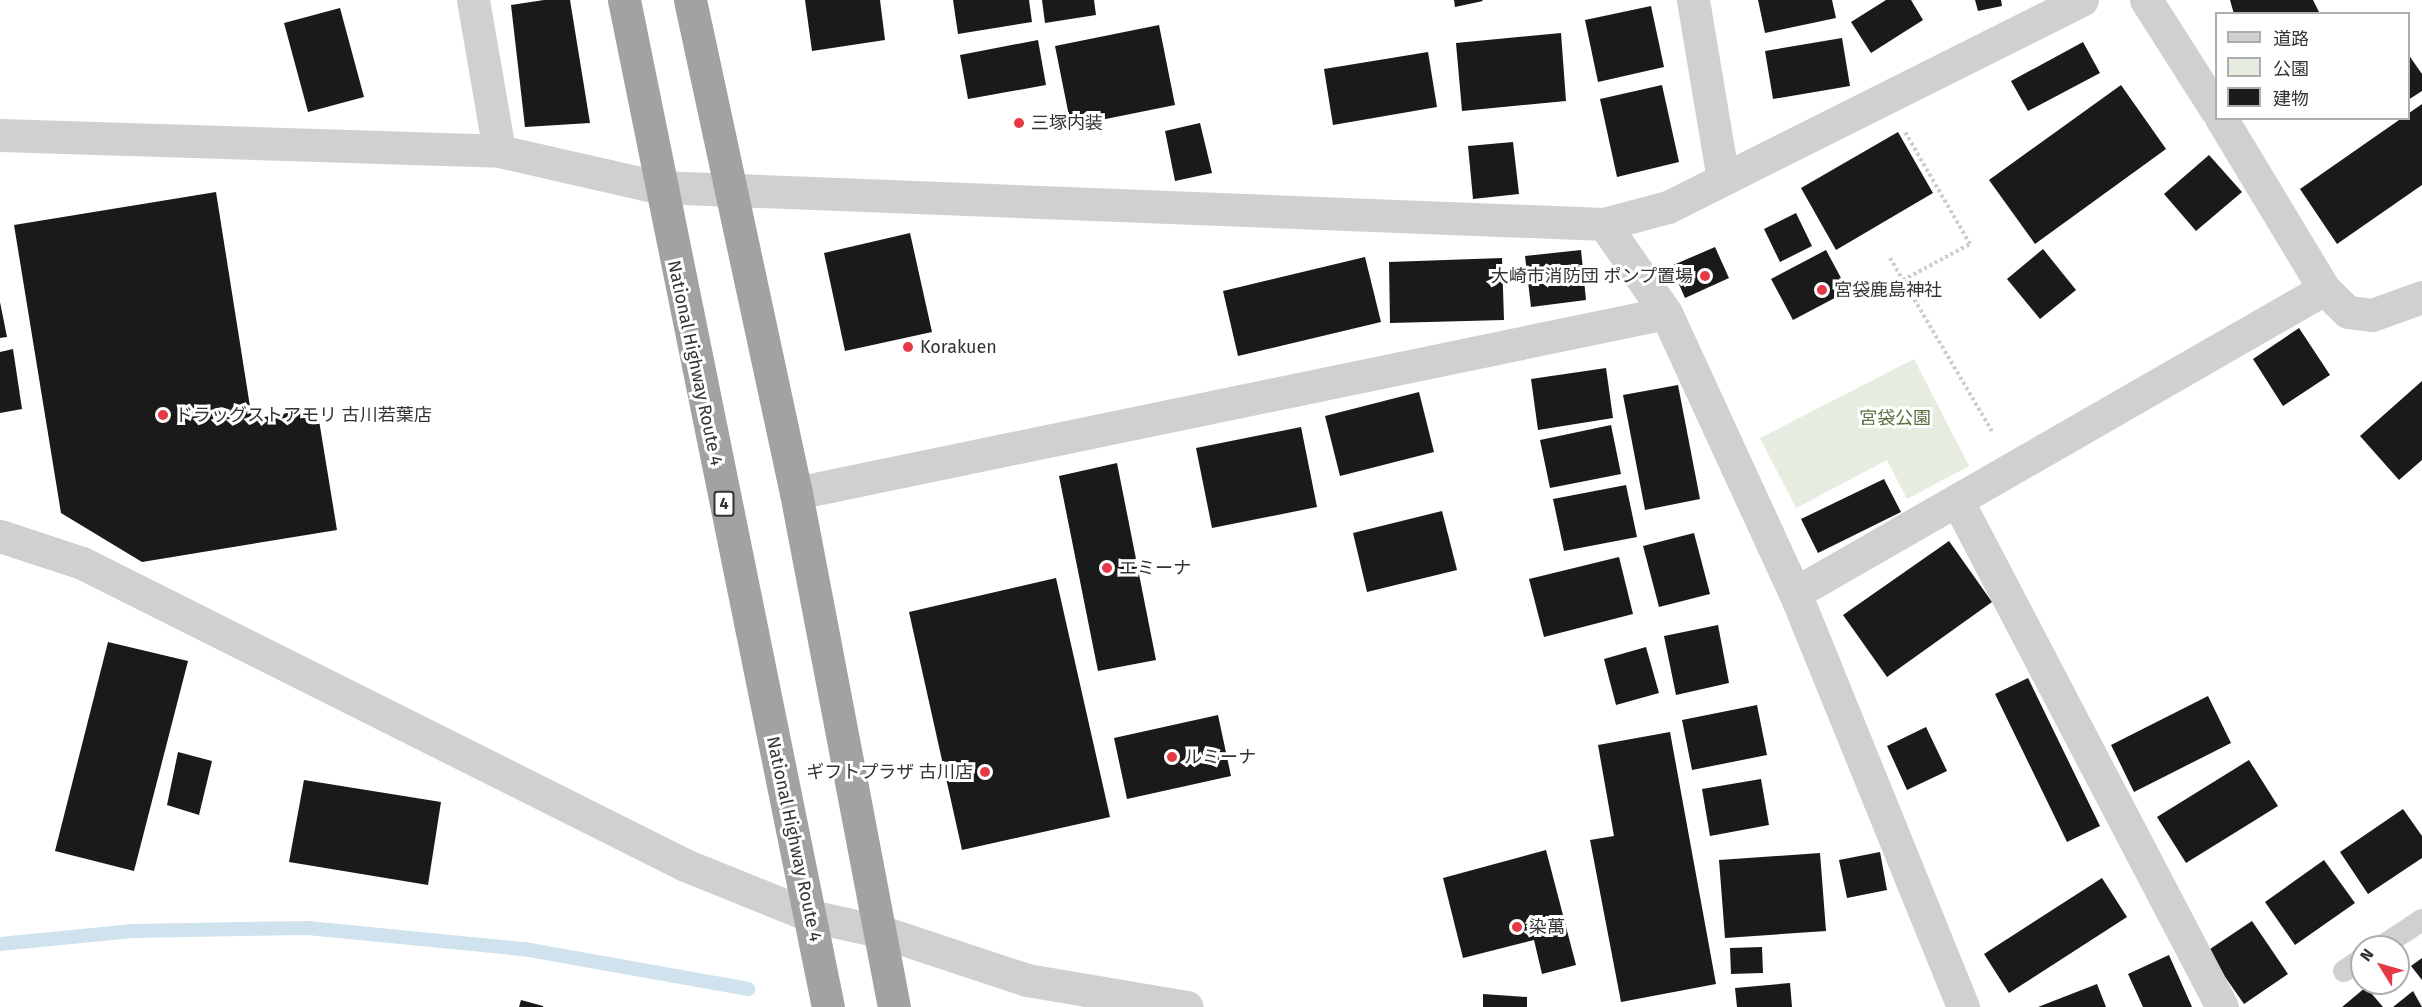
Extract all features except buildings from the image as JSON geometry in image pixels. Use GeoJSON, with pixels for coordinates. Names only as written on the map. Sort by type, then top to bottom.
{"type":"FeatureCollection","features":[{"type":"Feature","properties":{"kind":"highway","name":"National Highway Route 4"},"geometry":{"type":"LineString","coordinates":[[624,0],[658,187],[811,916],[828,1007]]}},
{"type":"Feature","properties":{"kind":"highway"},"geometry":{"type":"LineString","coordinates":[[690,0],[729,190],[796,493],[894,1007]]}},
{"type":"Feature","properties":{"kind":"street"},"geometry":{"type":"LineString","coordinates":[[474,0],[499,151]]}},
{"type":"Feature","properties":{"kind":"street"},"geometry":{"type":"LineString","coordinates":[[1693,0],[1724,179]]}},
{"type":"Feature","properties":{"kind":"street"},"geometry":{"type":"LineString","coordinates":[[0,135],[499,151],[658,187],[1604,224],[1668,207],[2082,0]]}},
{"type":"Feature","properties":{"kind":"street"},"geometry":{"type":"LineString","coordinates":[[2146,0],[2215,107]]}},
{"type":"Feature","properties":{"kind":"street"},"geometry":{"type":"LineString","coordinates":[[2223,120],[2324,289],[2348,312],[2372,315],[2422,297]]}},
{"type":"Feature","properties":{"kind":"street"},"geometry":{"type":"LineString","coordinates":[[1604,224],[1666,313],[1795,593],[1963,1007]]}},
{"type":"Feature","properties":{"kind":"street"},"geometry":{"type":"LineString","coordinates":[[1795,593],[2324,289]]}},
{"type":"Feature","properties":{"kind":"street"},"geometry":{"type":"LineString","coordinates":[[796,493],[1666,313]]}},
{"type":"Feature","properties":{"kind":"street"},"geometry":{"type":"LineString","coordinates":[[1957,500],[2222,1007]]}},
{"type":"Feature","properties":{"kind":"street"},"geometry":{"type":"LineString","coordinates":[[0,537],[82,563],[685,866],[811,916],[879,931],[1027,980],[1187,1007]]}},
{"type":"Feature","properties":{"kind":"lane"},"geometry":{"type":"LineString","coordinates":[[2400,935],[2422,921]]}},
{"type":"Feature","properties":{"kind":"path"},"geometry":{"type":"LineString","coordinates":[[1886,98],[1971,244],[1903,280]]}},
{"type":"Feature","properties":{"kind":"path"},"geometry":{"type":"LineString","coordinates":[[1890,258],[2013,468]]}},
{"type":"Feature","properties":{"kind":"green space","name":"宮袋公園"},"geometry":{"type":"Polygon","coordinates":[[[1914,359],[1969,466],[1907,499],[1887,460],[1796,508],[1760,438],[1914,359]]]}},
{"type":"Feature","properties":{"kind":"waterway"},"geometry":{"type":"LineString","coordinates":[[0,944],[132,931],[308,928],[524,949],[748,989]]}},
{"type":"Feature","properties":{"kind":"place","name":"三塚内装"},"geometry":{"type":"Point","coordinates":[1019,123]}},
{"type":"Feature","properties":{"kind":"place","name":"大崎市消防団 ポンプ置場"},"geometry":{"type":"Point","coordinates":[1705,276]}},
{"type":"Feature","properties":{"kind":"place","name":"宮袋鹿島神社"},"geometry":{"type":"Point","coordinates":[1822,290]}},
{"type":"Feature","properties":{"kind":"place","name":"Korakuen"},"geometry":{"type":"Point","coordinates":[908,347]}},
{"type":"Feature","properties":{"kind":"place","name":"ドラッグストアモリ 古川若葉店"},"geometry":{"type":"Point","coordinates":[163,415]}},
{"type":"Feature","properties":{"kind":"place","name":"エミーナ"},"geometry":{"type":"Point","coordinates":[1107,568]}},
{"type":"Feature","properties":{"kind":"place","name":"ルミーナ"},"geometry":{"type":"Point","coordinates":[1172,757]}},
{"type":"Feature","properties":{"kind":"place","name":"ギフトプラザ 古川店"},"geometry":{"type":"Point","coordinates":[985,772]}},
{"type":"Feature","properties":{"kind":"place","name":"染萬"},"geometry":{"type":"Point","coordinates":[1517,927]}}]}
